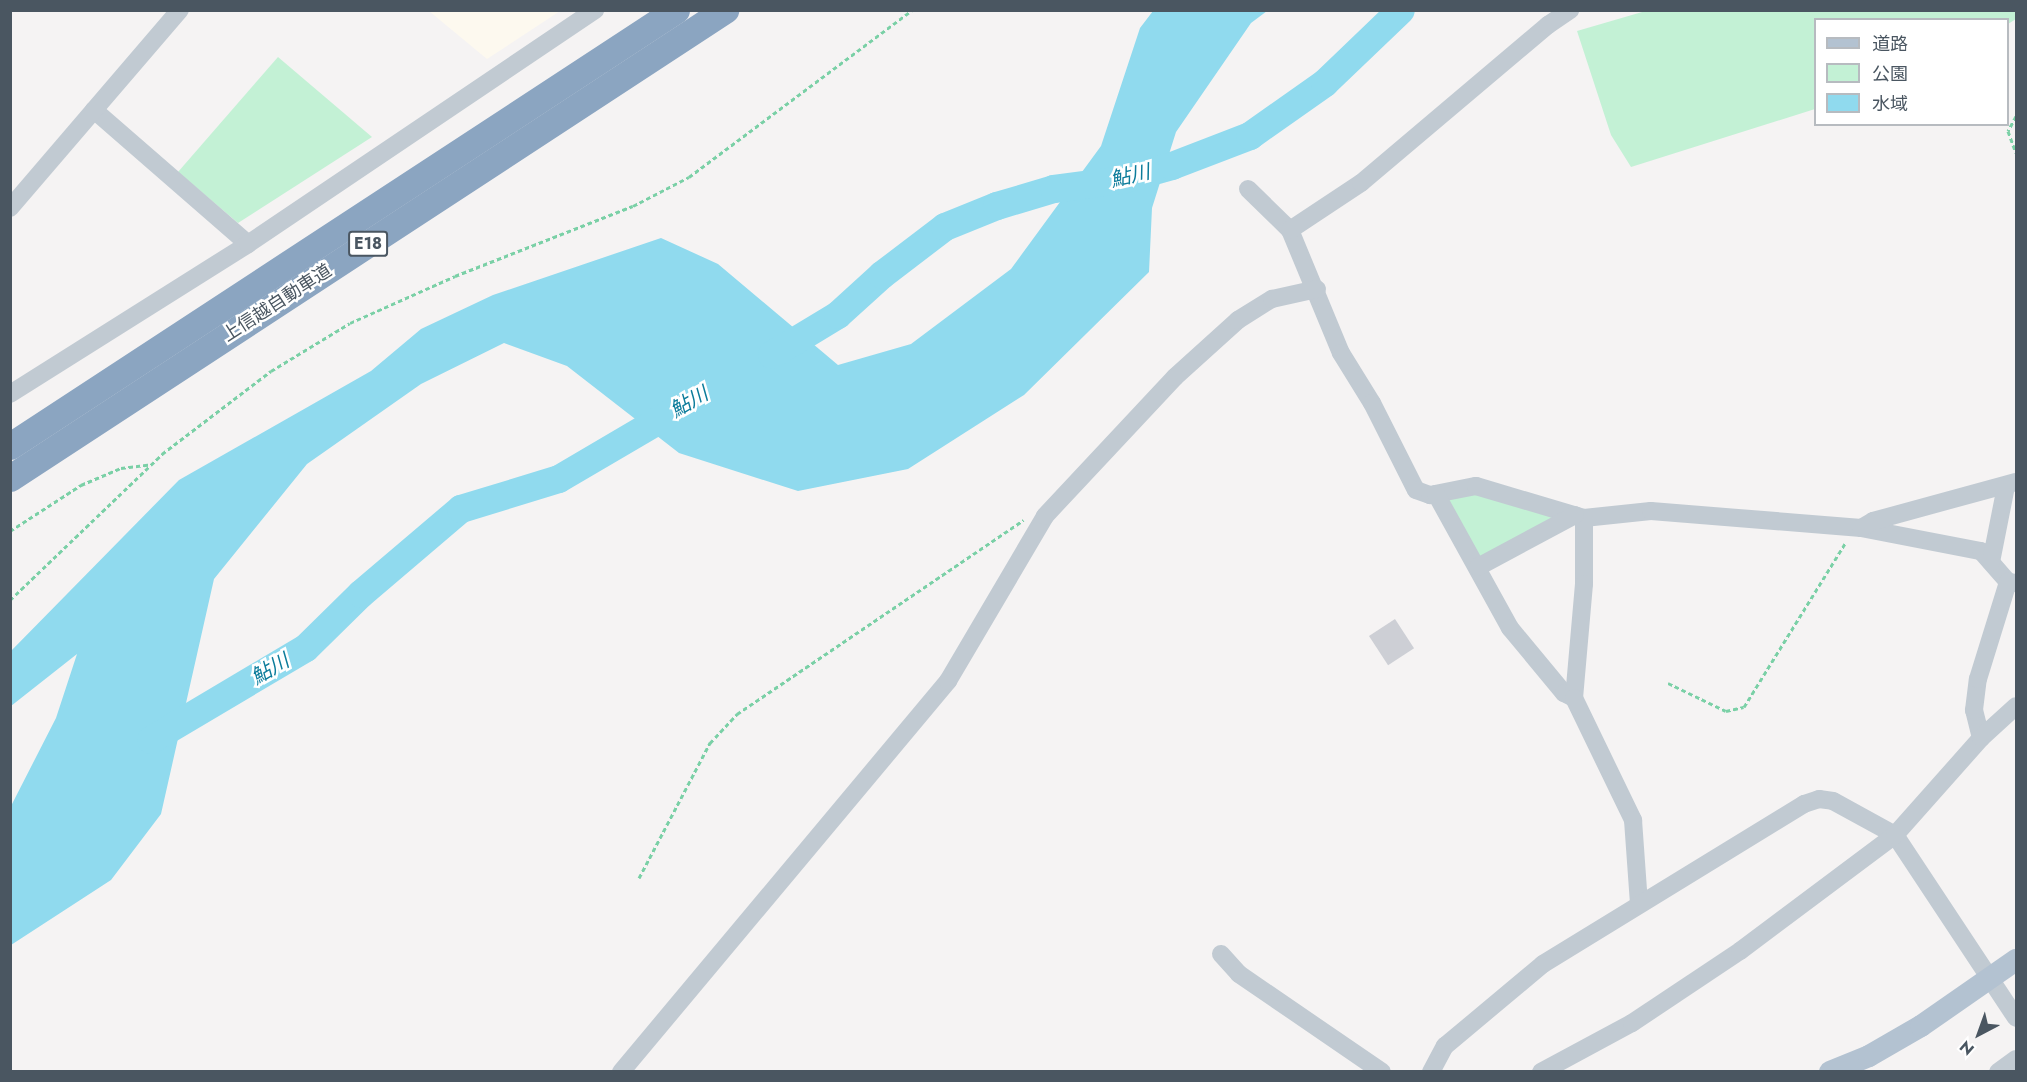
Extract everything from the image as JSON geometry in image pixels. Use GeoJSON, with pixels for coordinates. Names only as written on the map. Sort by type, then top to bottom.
{"type":"FeatureCollection","features":[{"type":"Feature","properties":{"kind":"highway","name":"上信越自動車道"},"geometry":{"type":"LineString","coordinates":[[10,446],[676,10]]}},
{"type":"Feature","properties":{"kind":"highway","name":"上信越自動車道"},"geometry":{"type":"LineString","coordinates":[[10,478],[725,10]]}},
{"type":"Feature","properties":{"kind":"main road"},"geometry":{"type":"LineString","coordinates":[[1830,1071],[1869,1056],[1921,1026],[2016,960]]}},
{"type":"Feature","properties":{"kind":"street"},"geometry":{"type":"LineString","coordinates":[[10,208],[180,10]]}},
{"type":"Feature","properties":{"kind":"street"},"geometry":{"type":"LineString","coordinates":[[10,394],[248,244],[595,10]]}},
{"type":"Feature","properties":{"kind":"street"},"geometry":{"type":"LineString","coordinates":[[1290,230],[1362,183],[1548,24],[1570,10]]}},
{"type":"Feature","properties":{"kind":"street"},"geometry":{"type":"LineString","coordinates":[[94,110],[248,244]]}},
{"type":"Feature","properties":{"kind":"street"},"geometry":{"type":"LineString","coordinates":[[1248,189],[1290,230],[1317,289],[1341,353],[1372,403],[1416,490],[1436,494],[1476,486],[1580,517]]}},
{"type":"Feature","properties":{"kind":"street"},"geometry":{"type":"LineString","coordinates":[[621,1071],[948,681],[1046,516],[1174,377],[1238,321],[1272,299],[1317,289]]}},
{"type":"Feature","properties":{"kind":"street"},"geometry":{"type":"LineString","coordinates":[[1858,528],[1873,521],[2011,484],[1991,562]]}},
{"type":"Feature","properties":{"kind":"street"},"geometry":{"type":"LineString","coordinates":[[1436,494],[1510,628],[1564,693],[1574,698]]}},
{"type":"Feature","properties":{"kind":"street"},"geometry":{"type":"LineString","coordinates":[[1478,567],[1580,517],[1651,511],[1858,528],[1981,551],[2012,582],[1978,679],[1974,710],[1981,738]]}},
{"type":"Feature","properties":{"kind":"street"},"geometry":{"type":"LineString","coordinates":[[1580,517],[1584,584],[1574,698],[1633,820],[1639,903]]}},
{"type":"Feature","properties":{"kind":"street"},"geometry":{"type":"LineString","coordinates":[[1541,1071],[1632,1023],[1701,977],[1895,835],[1981,738],[2016,706]]}},
{"type":"Feature","properties":{"kind":"street"},"geometry":{"type":"LineString","coordinates":[[1431,1071],[1445,1046],[1543,964],[1639,903],[1804,804],[1819,799],[1833,801],[1895,835],[2016,1018]]}},
{"type":"Feature","properties":{"kind":"street"},"geometry":{"type":"LineString","coordinates":[[1221,954],[1239,974],[1382,1071]]}},
{"type":"Feature","properties":{"kind":"street"},"geometry":{"type":"LineString","coordinates":[[1998,1071],[2016,1059]]}},
{"type":"Feature","properties":{"kind":"path"},"geometry":{"type":"LineString","coordinates":[[10,600],[176,441],[271,371],[350,323],[455,276],[633,206],[689,177],[912,10]]}},
{"type":"Feature","properties":{"kind":"path"},"geometry":{"type":"LineString","coordinates":[[2016,116],[2008,131],[2016,153]]}},
{"type":"Feature","properties":{"kind":"path"},"geometry":{"type":"LineString","coordinates":[[10,531],[81,485],[121,468],[154,464]]}},
{"type":"Feature","properties":{"kind":"path"},"geometry":{"type":"LineString","coordinates":[[639,878],[710,743],[737,714],[1023,520],[1046,516]]}},
{"type":"Feature","properties":{"kind":"path"},"geometry":{"type":"LineString","coordinates":[[1668,683],[1726,711],[1744,707],[1858,528]]}},
{"type":"Feature","properties":{"kind":"shaded area"},"geometry":{"type":"Polygon","coordinates":[[[429,11],[560,11],[487,59],[429,11]]]}},
{"type":"Feature","properties":{"kind":"green space"},"geometry":{"type":"Polygon","coordinates":[[[1649,10],[2016,10],[2016,19],[2009,23],[2009,18],[1814,18],[1814,109],[1631,167],[1611,135],[1577,31],[1649,10]]]}},
{"type":"Feature","properties":{"kind":"green space"},"geometry":{"type":"Polygon","coordinates":[[[278,57],[372,137],[238,223],[178,172],[278,57]]]}},
{"type":"Feature","properties":{"kind":"green space"},"geometry":{"type":"Polygon","coordinates":[[[1480,492],[1559,514],[1478,558],[1447,500],[1480,492]]]}},
{"type":"Feature","properties":{"kind":"water"},"geometry":{"type":"Polygon","coordinates":[[[1153,11],[1267,11],[1251,23],[1176,132],[1152,208],[1149,272],[1024,395],[908,469],[798,491],[679,453],[567,366],[504,343],[421,384],[307,464],[214,579],[161,814],[111,880],[11,945],[11,806],[56,718],[77,654],[11,706],[11,651],[179,480],[371,371],[421,329],[493,295],[661,238],[718,264],[838,365],[911,344],[1011,269],[1101,146],[1140,28],[1153,11]]]}},
{"type":"Feature","properties":{"kind":"building"},"geometry":{"type":"Polygon","coordinates":[[[1395,619],[1414,648],[1388,665],[1369,636],[1395,619]]]}},
{"type":"Feature","properties":{"kind":"waterway","name":"鮎川"},"geometry":{"type":"LineString","coordinates":[[772,355],[838,315],[882,275],[945,227],[997,206],[1054,189],[1122,180],[1172,166],[1250,136],[1325,83],[1401,10]]}},
{"type":"Feature","properties":{"kind":"waterway","name":"鮎川"},"geometry":{"type":"LineString","coordinates":[[151,740],[306,648],[361,594],[461,509],[559,479],[680,408]]}}]}
